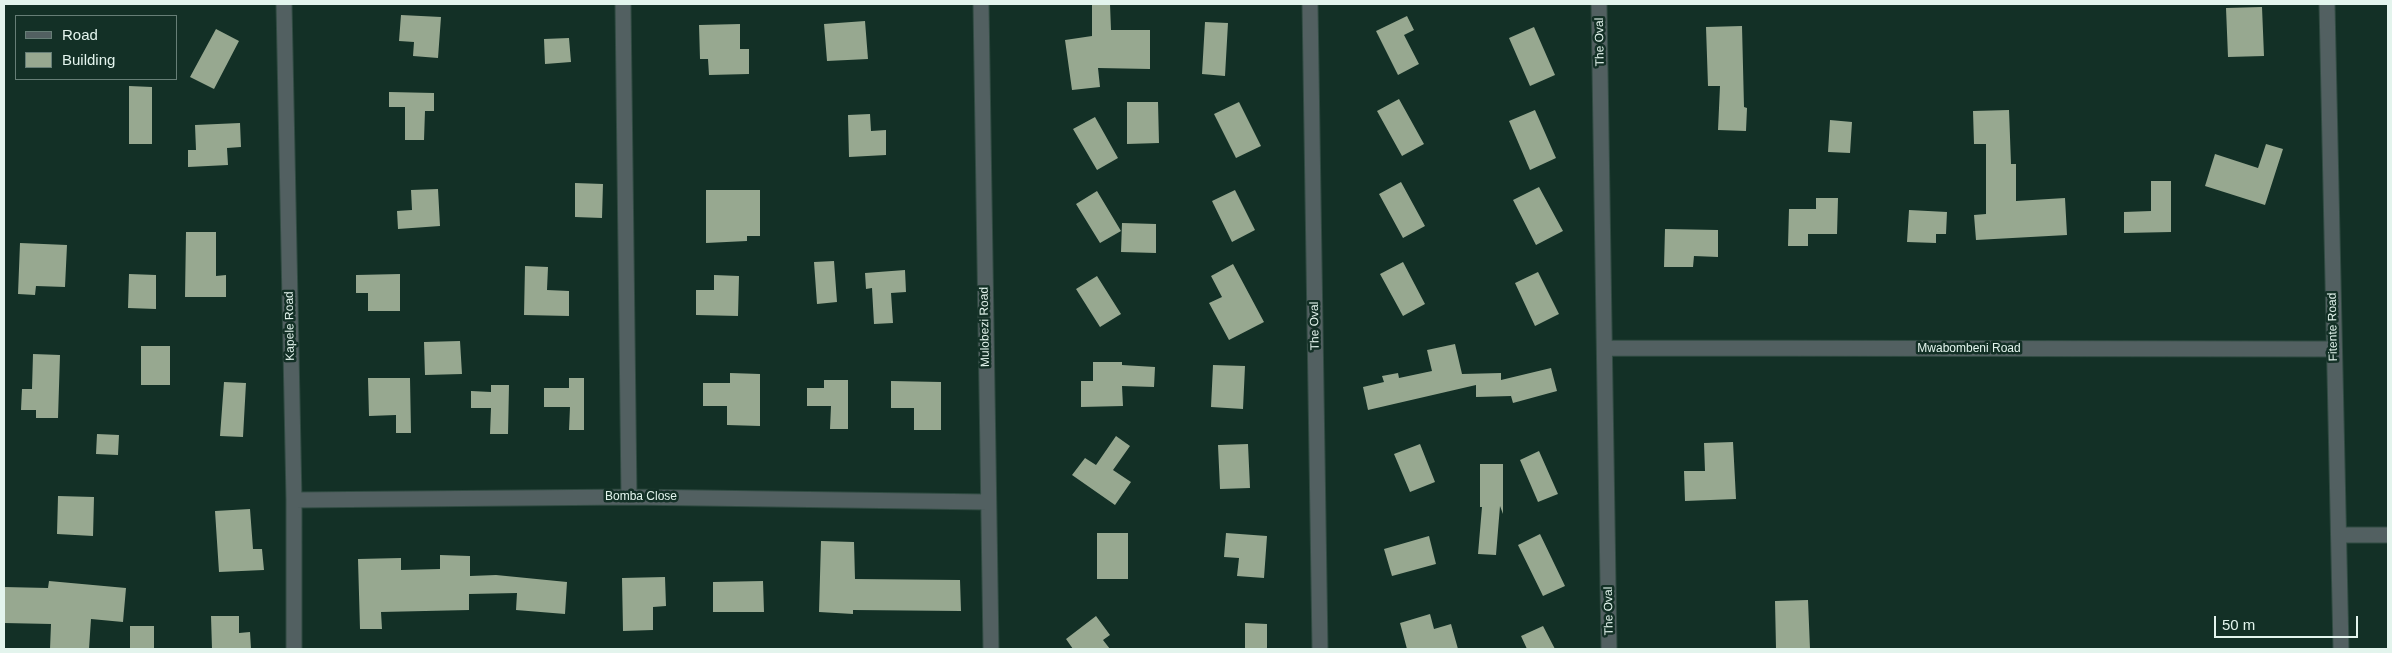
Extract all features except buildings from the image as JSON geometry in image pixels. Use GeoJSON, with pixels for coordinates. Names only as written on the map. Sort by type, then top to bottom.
{"type":"FeatureCollection","features":[{"type":"Feature","properties":{"kind":"street","name":"Kapele Road"},"geometry":{"type":"LineString","coordinates":[[284,4],[294,500],[294,649]]}},
{"type":"Feature","properties":{"kind":"street"},"geometry":{"type":"LineString","coordinates":[[623,4],[629,497]]}},
{"type":"Feature","properties":{"kind":"street","name":"Mulobezi Road"},"geometry":{"type":"LineString","coordinates":[[981,4],[991,649]]}},
{"type":"Feature","properties":{"kind":"street","name":"The Oval"},"geometry":{"type":"LineString","coordinates":[[1310,4],[1320,649]]}},
{"type":"Feature","properties":{"kind":"street","name":"The Oval"},"geometry":{"type":"LineString","coordinates":[[1599,4],[1609,649]]}},
{"type":"Feature","properties":{"kind":"street","name":"Fitente Road"},"geometry":{"type":"LineString","coordinates":[[2327,4],[2341,649]]}},
{"type":"Feature","properties":{"kind":"street","name":"Mwabombeni Road"},"geometry":{"type":"LineString","coordinates":[[1605,348],[2333,349]]}},
{"type":"Feature","properties":{"kind":"street","name":"Bomba Close"},"geometry":{"type":"LineString","coordinates":[[294,500],[629,497],[988,502]]}},
{"type":"Feature","properties":{"kind":"street"},"geometry":{"type":"LineString","coordinates":[[2339,535],[2388,534]]}}]}
